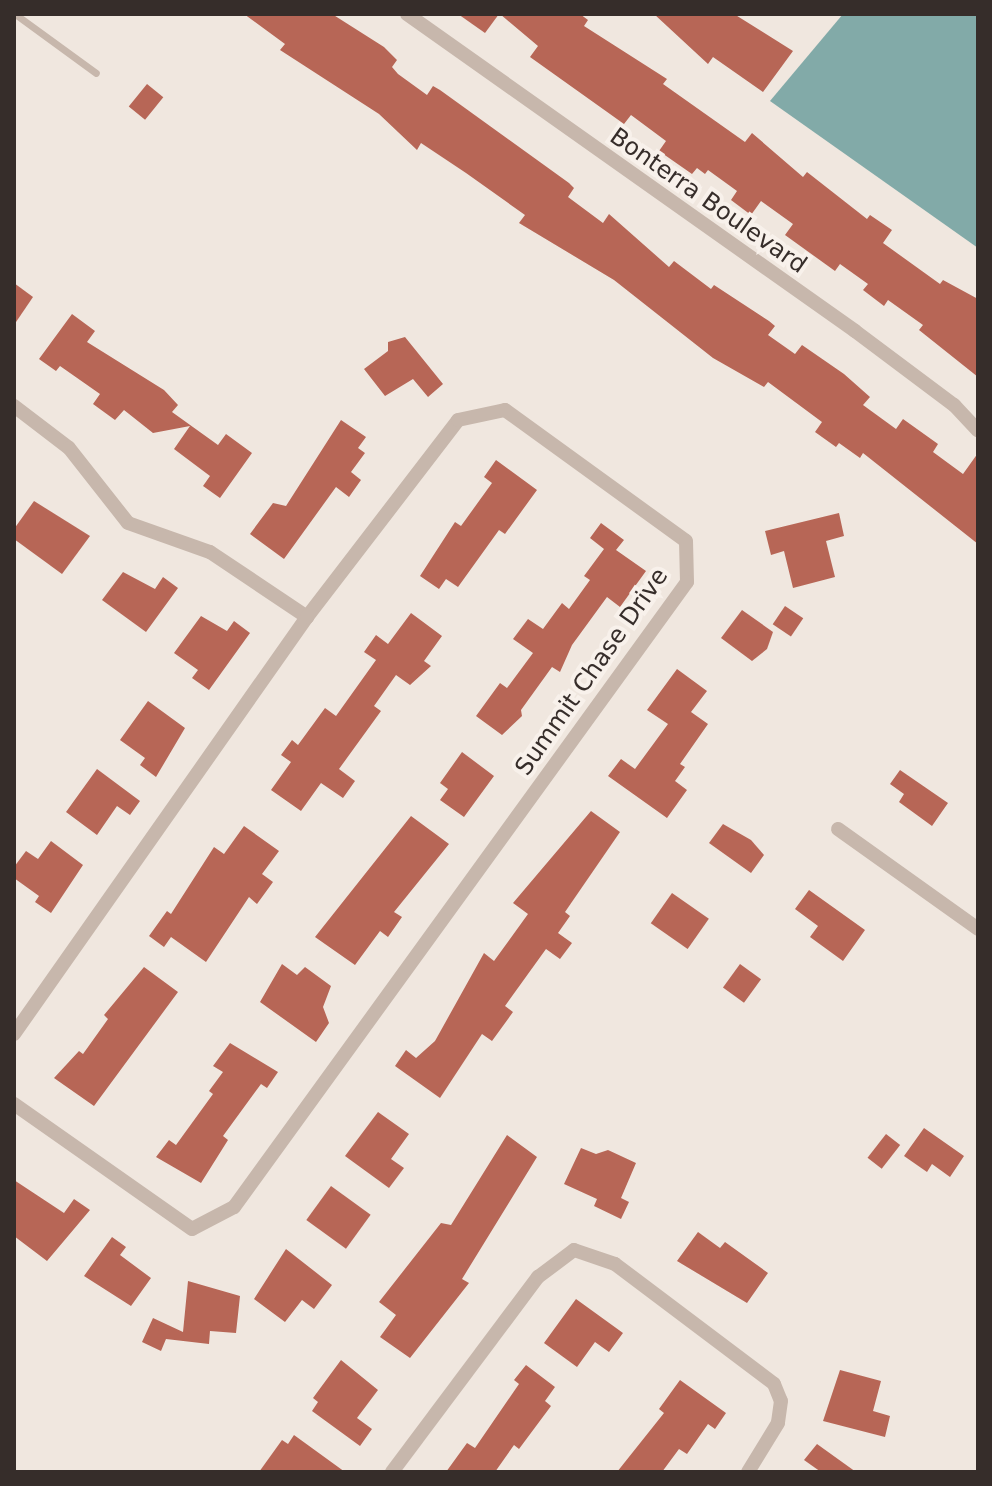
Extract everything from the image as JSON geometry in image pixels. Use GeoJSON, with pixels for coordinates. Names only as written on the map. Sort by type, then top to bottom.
{"type":"FeatureCollection","features":[{"type":"Feature","properties":{"kind":"street","name":"Bonterra Boulevard"},"geometry":{"type":"LineString","coordinates":[[407,14],[855,331],[954,405],[978,431]]}},
{"type":"Feature","properties":{"kind":"street"},"geometry":{"type":"LineString","coordinates":[[14,406],[69,448],[128,523],[210,552],[307,617]]}},
{"type":"Feature","properties":{"kind":"street","name":"Summit Chase Drive"},"geometry":{"type":"LineString","coordinates":[[14,1034],[307,617],[458,420],[505,410],[686,541],[687,582],[234,1207],[192,1229],[14,1104]]}},
{"type":"Feature","properties":{"kind":"street"},"geometry":{"type":"LineString","coordinates":[[838,829],[978,929]]}},
{"type":"Feature","properties":{"kind":"street"},"geometry":{"type":"LineString","coordinates":[[392,1472],[538,1277],[574,1250],[615,1264],[774,1384],[781,1401],[778,1423],[748,1472]]}},
{"type":"Feature","properties":{"kind":"lane"},"geometry":{"type":"LineString","coordinates":[[15,14],[96,73]]}},
{"type":"Feature","properties":{"kind":"water"},"geometry":{"type":"Polygon","coordinates":[[[843,14],[978,14],[978,248],[770,101],[843,14]]]}},
{"type":"Feature","properties":{"kind":"building"},"geometry":{"type":"Polygon","coordinates":[[[244,14],[332,14],[384,47],[397,60],[392,67],[398,74],[427,95],[433,86],[440,90],[569,183],[574,188],[568,197],[603,223],[609,214],[669,267],[674,261],[711,289],[714,285],[769,321],[775,326],[768,335],[795,354],[802,345],[844,374],[870,397],[863,405],[896,429],[903,419],[938,444],[933,452],[963,474],[978,453],[978,544],[863,453],[860,458],[839,443],[836,447],[815,432],[822,422],[768,382],[764,387],[713,358],[614,280],[519,223],[525,215],[466,173],[421,143],[417,150],[379,114],[280,50],[285,44],[244,14]]]}},
{"type":"Feature","properties":{"kind":"building"},"geometry":{"type":"Polygon","coordinates":[[[458,14],[499,14],[485,33],[458,14]]]}},
{"type":"Feature","properties":{"kind":"building"},"geometry":{"type":"Polygon","coordinates":[[[500,14],[580,14],[588,20],[584,26],[667,79],[663,84],[745,142],[752,133],[803,177],[807,172],[867,219],[870,215],[892,230],[883,243],[940,284],[943,280],[978,299],[978,377],[919,330],[923,325],[888,300],[884,306],[863,290],[868,284],[840,264],[835,271],[785,235],[793,224],[761,201],[751,215],[731,200],[737,191],[708,170],[705,174],[697,168],[692,174],[659,151],[666,141],[631,115],[624,124],[530,57],[538,46],[500,14]]]}},
{"type":"Feature","properties":{"kind":"building"},"geometry":{"type":"Polygon","coordinates":[[[654,14],[734,14],[793,51],[763,92],[713,57],[708,64],[654,14]]]}},
{"type":"Feature","properties":{"kind":"building"},"geometry":{"type":"Polygon","coordinates":[[[147,84],[163,97],[145,120],[129,107],[147,84]]]}},
{"type":"Feature","properties":{"kind":"building"},"geometry":{"type":"Polygon","coordinates":[[[14,283],[33,297],[14,325],[14,283]]]}},
{"type":"Feature","properties":{"kind":"building"},"geometry":{"type":"Polygon","coordinates":[[[72,314],[95,331],[87,342],[164,390],[178,405],[172,412],[218,445],[226,434],[252,453],[220,498],[203,486],[210,476],[174,449],[190,426],[153,433],[124,410],[115,420],[93,404],[100,394],[60,366],[56,371],[39,359],[72,314]]]}},
{"type":"Feature","properties":{"kind":"building"},"geometry":{"type":"Polygon","coordinates":[[[405,337],[443,384],[428,397],[413,379],[385,396],[364,369],[388,351],[388,342],[405,337]]]}},
{"type":"Feature","properties":{"kind":"building"},"geometry":{"type":"Polygon","coordinates":[[[341,420],[366,437],[358,448],[365,453],[351,472],[361,480],[349,497],[336,487],[284,559],[250,534],[273,503],[286,506],[341,420]]]}},
{"type":"Feature","properties":{"kind":"building"},"geometry":{"type":"Polygon","coordinates":[[[496,460],[537,490],[505,534],[499,530],[458,587],[446,579],[439,589],[420,576],[455,522],[461,526],[492,483],[484,477],[496,460]]]}},
{"type":"Feature","properties":{"kind":"building"},"geometry":{"type":"Polygon","coordinates":[[[34,501],[90,536],[62,574],[14,539],[14,529],[34,501]]]}},
{"type":"Feature","properties":{"kind":"building"},"geometry":{"type":"Polygon","coordinates":[[[839,513],[844,536],[826,541],[835,577],[793,588],[784,551],[771,555],[765,531],[839,513]]]}},
{"type":"Feature","properties":{"kind":"building"},"geometry":{"type":"Polygon","coordinates":[[[601,523],[624,540],[616,550],[646,571],[620,607],[607,597],[572,645],[560,672],[552,667],[521,710],[522,716],[502,735],[476,716],[500,683],[507,688],[533,653],[513,639],[528,619],[543,629],[562,603],[569,609],[590,580],[584,576],[604,549],[590,538],[601,523]]]}},
{"type":"Feature","properties":{"kind":"building"},"geometry":{"type":"Polygon","coordinates":[[[123,572],[155,589],[163,577],[178,588],[146,632],[102,600],[123,572]]]}},
{"type":"Feature","properties":{"kind":"building"},"geometry":{"type":"Polygon","coordinates":[[[785,606],[803,618],[791,637],[773,624],[785,606]]]}},
{"type":"Feature","properties":{"kind":"building"},"geometry":{"type":"Polygon","coordinates":[[[742,610],[773,632],[767,649],[752,661],[721,638],[742,610]]]}},
{"type":"Feature","properties":{"kind":"building"},"geometry":{"type":"Polygon","coordinates":[[[411,613],[442,636],[424,661],[431,666],[410,685],[396,675],[374,706],[381,711],[339,769],[355,781],[343,798],[321,783],[301,811],[271,790],[291,762],[281,755],[292,740],[298,745],[325,708],[336,716],[376,660],[364,652],[376,635],[388,644],[411,613]]]}},
{"type":"Feature","properties":{"kind":"building"},"geometry":{"type":"Polygon","coordinates":[[[201,616],[227,631],[234,621],[250,633],[209,690],[192,678],[198,670],[174,653],[201,616]]]}},
{"type":"Feature","properties":{"kind":"building"},"geometry":{"type":"Polygon","coordinates":[[[677,669],[707,691],[691,712],[708,724],[680,764],[685,767],[675,781],[687,790],[667,818],[608,776],[621,759],[635,769],[668,724],[647,710],[677,669]]]}},
{"type":"Feature","properties":{"kind":"building"},"geometry":{"type":"Polygon","coordinates":[[[148,701],[185,728],[156,777],[140,765],[145,758],[120,740],[148,701]]]}},
{"type":"Feature","properties":{"kind":"building"},"geometry":{"type":"Polygon","coordinates":[[[462,752],[494,776],[464,817],[440,800],[448,789],[440,783],[462,752]]]}},
{"type":"Feature","properties":{"kind":"building"},"geometry":{"type":"Polygon","coordinates":[[[97,769],[140,801],[130,815],[117,806],[97,835],[66,812],[97,769]]]}},
{"type":"Feature","properties":{"kind":"building"},"geometry":{"type":"Polygon","coordinates":[[[900,770],[948,803],[932,826],[899,802],[904,794],[890,784],[900,770]]]}},
{"type":"Feature","properties":{"kind":"building"},"geometry":{"type":"Polygon","coordinates":[[[591,811],[620,832],[565,912],[570,916],[558,933],[572,943],[560,959],[546,949],[505,1006],[513,1012],[492,1041],[482,1034],[440,1098],[395,1066],[406,1050],[416,1058],[435,1041],[484,953],[494,961],[528,914],[513,903],[591,811]]]}},
{"type":"Feature","properties":{"kind":"building"},"geometry":{"type":"Polygon","coordinates":[[[411,816],[449,844],[394,912],[402,917],[388,937],[380,931],[355,965],[315,937],[411,816]]]}},
{"type":"Feature","properties":{"kind":"building"},"geometry":{"type":"Polygon","coordinates":[[[723,824],[751,840],[764,855],[751,873],[709,843],[723,824]]]}},
{"type":"Feature","properties":{"kind":"building"},"geometry":{"type":"Polygon","coordinates":[[[244,826],[279,851],[262,874],[273,882],[257,904],[249,897],[206,962],[171,937],[164,947],[149,936],[167,911],[171,914],[214,847],[224,854],[244,826]]]}},
{"type":"Feature","properties":{"kind":"building"},"geometry":{"type":"Polygon","coordinates":[[[51,841],[83,865],[51,913],[35,902],[39,896],[14,878],[14,867],[26,851],[38,859],[51,841]]]}},
{"type":"Feature","properties":{"kind":"building"},"geometry":{"type":"Polygon","coordinates":[[[809,890],[865,930],[843,961],[810,937],[818,926],[795,909],[809,890]]]}},
{"type":"Feature","properties":{"kind":"building"},"geometry":{"type":"Polygon","coordinates":[[[672,893],[709,919],[688,949],[651,923],[672,893]]]}},
{"type":"Feature","properties":{"kind":"building"},"geometry":{"type":"Polygon","coordinates":[[[282,964],[297,975],[305,967],[331,986],[323,1007],[329,1023],[316,1042],[260,1002],[282,964]]]}},
{"type":"Feature","properties":{"kind":"building"},"geometry":{"type":"Polygon","coordinates":[[[740,964],[761,979],[744,1003],[723,987],[740,964]]]}},
{"type":"Feature","properties":{"kind":"building"},"geometry":{"type":"Polygon","coordinates":[[[144,967],[178,992],[94,1106],[54,1078],[79,1051],[83,1054],[108,1019],[104,1015],[144,967]]]}},
{"type":"Feature","properties":{"kind":"building"},"geometry":{"type":"Polygon","coordinates":[[[230,1043],[278,1072],[267,1088],[261,1084],[223,1136],[228,1140],[201,1183],[156,1157],[169,1140],[176,1145],[213,1094],[209,1091],[223,1072],[213,1066],[230,1043]]]}},
{"type":"Feature","properties":{"kind":"building"},"geometry":{"type":"Polygon","coordinates":[[[378,1112],[409,1134],[391,1159],[404,1168],[389,1188],[345,1156],[378,1112]]]}},
{"type":"Feature","properties":{"kind":"building"},"geometry":{"type":"Polygon","coordinates":[[[924,1128],[964,1156],[950,1177],[932,1164],[927,1172],[904,1156],[924,1128]]]}},
{"type":"Feature","properties":{"kind":"building"},"geometry":{"type":"Polygon","coordinates":[[[886,1134],[900,1145],[882,1169],[868,1158],[886,1134]]]}},
{"type":"Feature","properties":{"kind":"building"},"geometry":{"type":"Polygon","coordinates":[[[507,1135],[537,1157],[462,1279],[469,1283],[410,1358],[380,1337],[396,1315],[379,1302],[441,1223],[451,1225],[507,1135]]]}},
{"type":"Feature","properties":{"kind":"building"},"geometry":{"type":"Polygon","coordinates":[[[581,1148],[596,1154],[608,1150],[636,1163],[621,1198],[629,1202],[621,1219],[594,1206],[597,1199],[564,1184],[581,1148]]]}},
{"type":"Feature","properties":{"kind":"building"},"geometry":{"type":"Polygon","coordinates":[[[14,1180],[64,1213],[74,1199],[90,1210],[47,1261],[14,1236],[14,1180]]]}},
{"type":"Feature","properties":{"kind":"building"},"geometry":{"type":"Polygon","coordinates":[[[331,1186],[371,1215],[346,1249],[306,1220],[331,1186]]]}},
{"type":"Feature","properties":{"kind":"building"},"geometry":{"type":"Polygon","coordinates":[[[698,1232],[720,1248],[725,1242],[768,1273],[747,1303],[677,1261],[698,1232]]]}},
{"type":"Feature","properties":{"kind":"building"},"geometry":{"type":"Polygon","coordinates":[[[112,1237],[126,1247],[120,1255],[151,1278],[131,1306],[84,1276],[112,1237]]]}},
{"type":"Feature","properties":{"kind":"building"},"geometry":{"type":"Polygon","coordinates":[[[286,1249],[332,1285],[314,1309],[302,1300],[285,1322],[254,1299],[286,1249]]]}},
{"type":"Feature","properties":{"kind":"building"},"geometry":{"type":"Polygon","coordinates":[[[188,1281],[240,1296],[236,1333],[210,1331],[209,1344],[166,1339],[161,1351],[142,1342],[153,1318],[183,1332],[188,1281]]]}},
{"type":"Feature","properties":{"kind":"building"},"geometry":{"type":"Polygon","coordinates":[[[576,1299],[623,1333],[609,1352],[595,1342],[577,1367],[544,1343],[576,1299]]]}},
{"type":"Feature","properties":{"kind":"building"},"geometry":{"type":"Polygon","coordinates":[[[341,1360],[378,1390],[357,1418],[372,1429],[360,1446],[312,1411],[318,1402],[313,1398],[341,1360]]]}},
{"type":"Feature","properties":{"kind":"building"},"geometry":{"type":"Polygon","coordinates":[[[526,1365],[555,1387],[545,1401],[551,1406],[519,1449],[514,1445],[495,1472],[446,1472],[467,1443],[475,1448],[519,1384],[514,1380],[526,1365]]]}},
{"type":"Feature","properties":{"kind":"building"},"geometry":{"type":"Polygon","coordinates":[[[840,1370],[881,1381],[873,1411],[890,1416],[885,1437],[823,1421],[840,1370]]]}},
{"type":"Feature","properties":{"kind":"building"},"geometry":{"type":"Polygon","coordinates":[[[680,1380],[726,1413],[715,1429],[708,1424],[687,1454],[679,1449],[662,1472],[617,1472],[664,1413],[659,1409],[680,1380]]]}},
{"type":"Feature","properties":{"kind":"building"},"geometry":{"type":"Polygon","coordinates":[[[294,1435],[345,1472],[259,1472],[282,1440],[288,1444],[294,1435]]]}},
{"type":"Feature","properties":{"kind":"building"},"geometry":{"type":"Polygon","coordinates":[[[817,1444],[856,1472],[821,1472],[804,1460],[817,1444]]]}}]}
